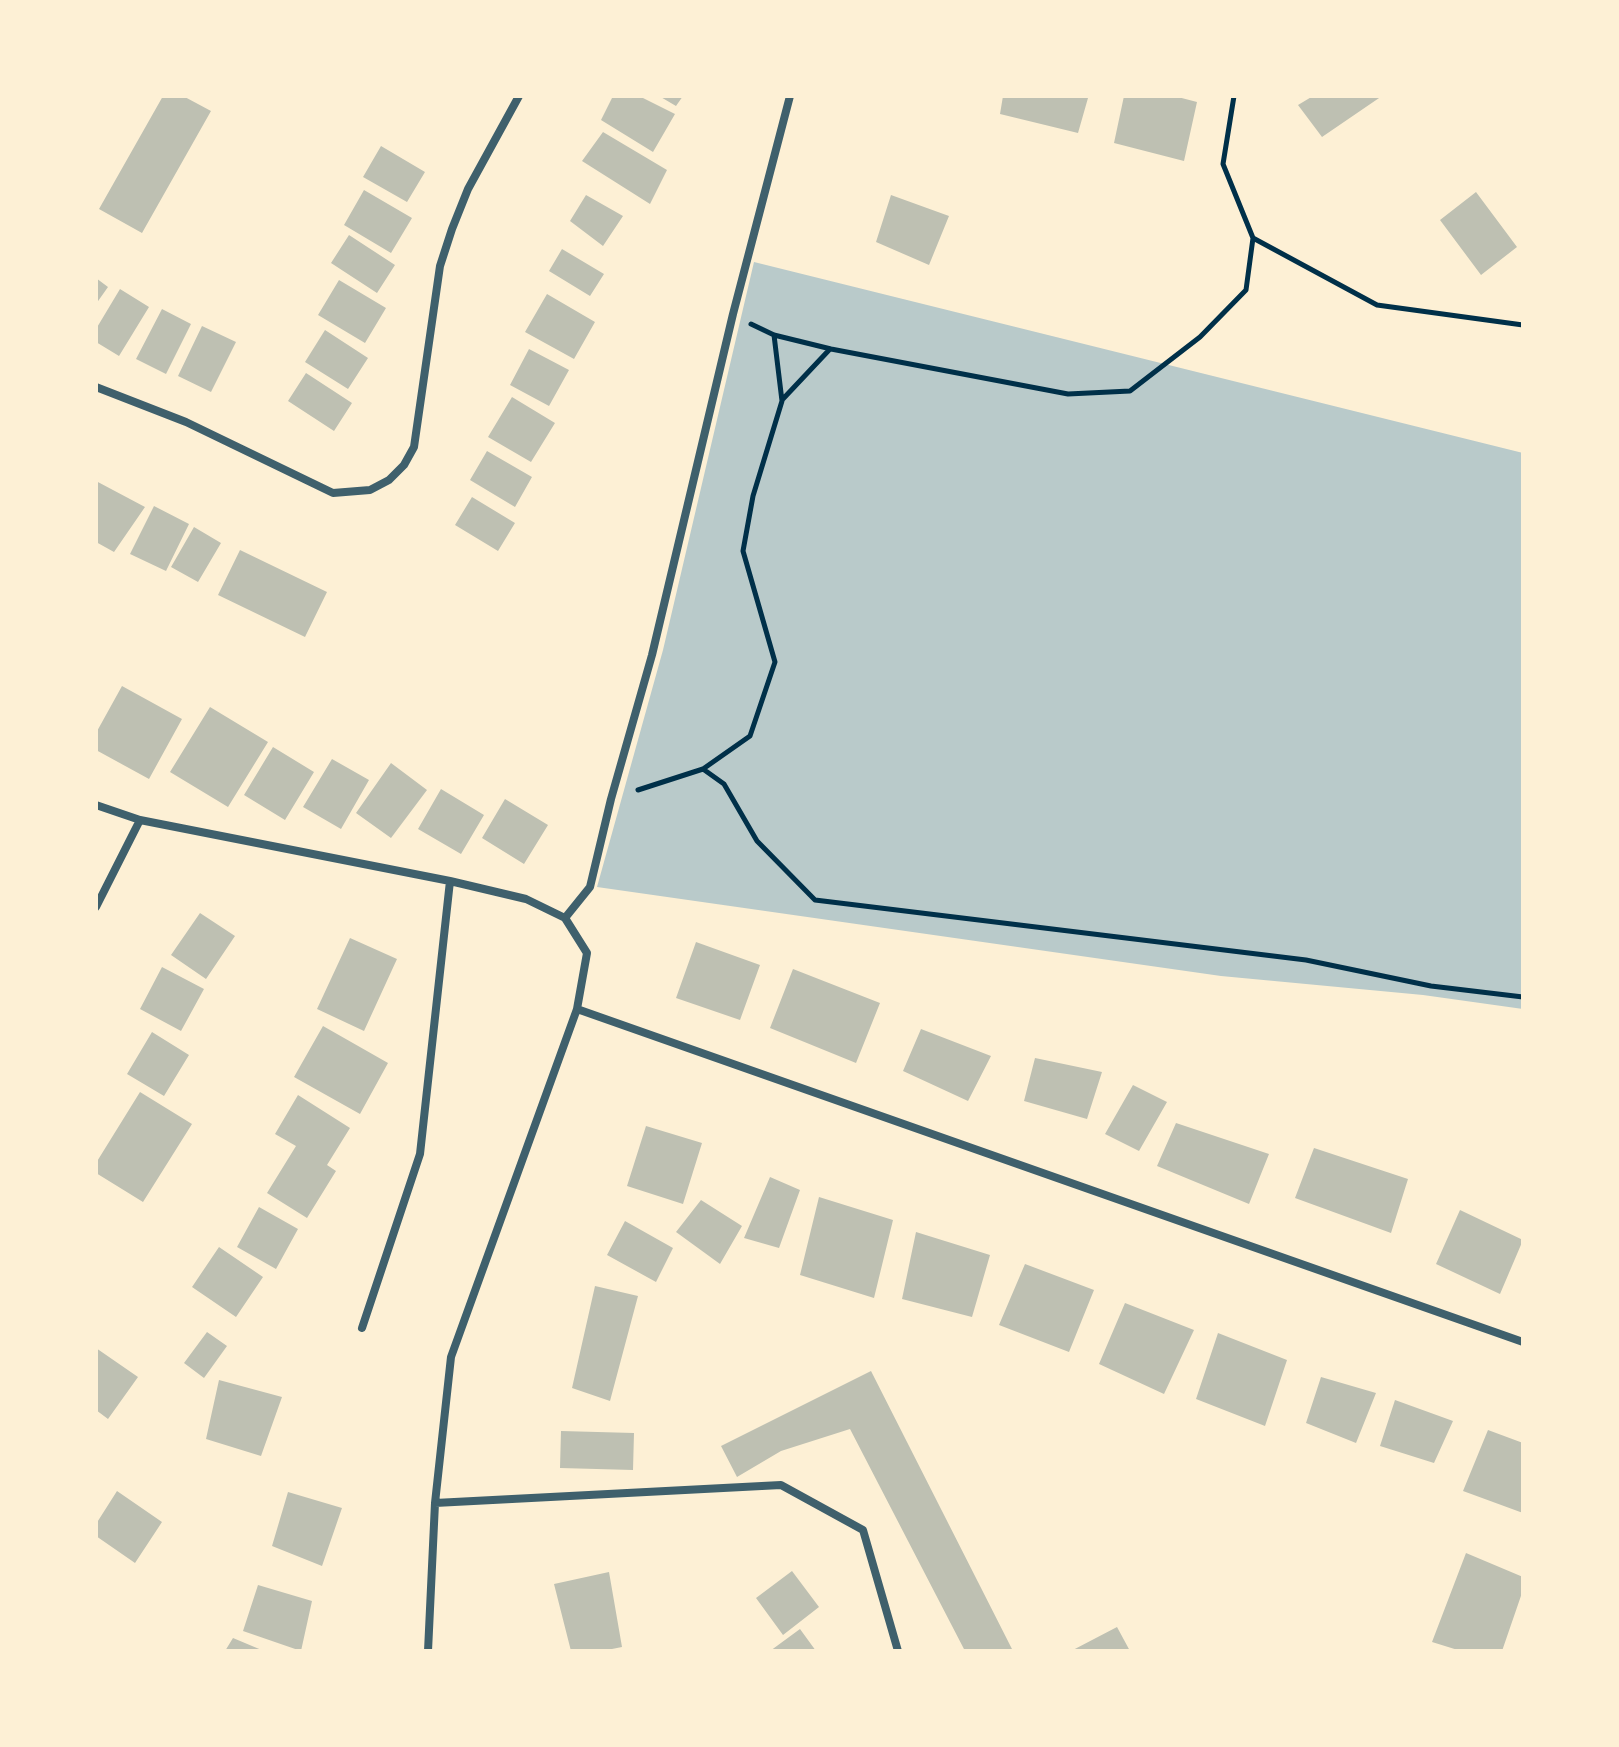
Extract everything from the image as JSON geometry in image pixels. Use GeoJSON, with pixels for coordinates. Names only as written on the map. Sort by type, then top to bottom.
{"type":"FeatureCollection","features":[{"type":"Feature","properties":{"kind":"street"},"geometry":{"type":"LineString","coordinates":[[96,387],[186,422],[333,493],[370,490],[389,480],[404,465],[414,447],[440,266],[452,229],[468,189],[519,96]]}},
{"type":"Feature","properties":{"kind":"street"},"geometry":{"type":"LineString","coordinates":[[565,918],[590,887],[611,799],[652,655],[733,314],[790,96]]}},
{"type":"Feature","properties":{"kind":"street"},"geometry":{"type":"LineString","coordinates":[[96,805],[140,820],[526,899],[565,918],[587,953],[577,1009],[451,1357],[435,1503],[428,1651]]}},
{"type":"Feature","properties":{"kind":"street"},"geometry":{"type":"LineString","coordinates":[[96,907],[140,820]]}},
{"type":"Feature","properties":{"kind":"street"},"geometry":{"type":"LineString","coordinates":[[362,1328],[420,1154],[450,881]]}},
{"type":"Feature","properties":{"kind":"street"},"geometry":{"type":"LineString","coordinates":[[577,1009],[1523,1342]]}},
{"type":"Feature","properties":{"kind":"street"},"geometry":{"type":"LineString","coordinates":[[435,1503],[781,1485],[863,1530],[898,1651]]}},
{"type":"Feature","properties":{"kind":"path"},"geometry":{"type":"LineString","coordinates":[[733,314],[774,335],[831,349],[1068,394],[1130,391],[1200,337],[1246,290],[1253,238],[1223,164],[1234,96]]}},
{"type":"Feature","properties":{"kind":"path"},"geometry":{"type":"LineString","coordinates":[[1253,238],[1377,305],[1523,325]]}},
{"type":"Feature","properties":{"kind":"path"},"geometry":{"type":"LineString","coordinates":[[611,799],[703,769],[750,736],[775,662],[743,551],[753,496],[782,401],[774,335]]}},
{"type":"Feature","properties":{"kind":"path"},"geometry":{"type":"LineString","coordinates":[[782,401],[831,349]]}},
{"type":"Feature","properties":{"kind":"path"},"geometry":{"type":"LineString","coordinates":[[703,769],[724,784],[757,841],[815,900],[1306,960],[1431,986],[1523,997]]}},
{"type":"Feature","properties":{"kind":"shaded area"},"geometry":{"type":"Polygon","coordinates":[[[754,262],[1523,453],[1523,1009],[1423,995],[1221,976],[597,887],[663,650],[754,262]]]}},
{"type":"Feature","properties":{"kind":"building"},"geometry":{"type":"Polygon","coordinates":[[[163,96],[183,96],[211,111],[142,233],[99,209],[163,96]]]}},
{"type":"Feature","properties":{"kind":"building"},"geometry":{"type":"Polygon","coordinates":[[[613,96],[639,96],[675,114],[653,152],[601,120],[613,96]]]}},
{"type":"Feature","properties":{"kind":"building"},"geometry":{"type":"Polygon","coordinates":[[[659,96],[683,96],[676,106],[659,96]]]}},
{"type":"Feature","properties":{"kind":"building"},"geometry":{"type":"Polygon","coordinates":[[[1003,96],[1088,98],[1078,133],[1000,114],[1003,96]]]}},
{"type":"Feature","properties":{"kind":"building"},"geometry":{"type":"Polygon","coordinates":[[[1124,96],[1174,96],[1197,102],[1184,161],[1114,143],[1124,96]]]}},
{"type":"Feature","properties":{"kind":"building"},"geometry":{"type":"Polygon","coordinates":[[[1313,96],[1382,96],[1322,137],[1298,105],[1313,96]]]}},
{"type":"Feature","properties":{"kind":"building"},"geometry":{"type":"Polygon","coordinates":[[[603,132],[667,170],[650,204],[582,161],[603,132]]]}},
{"type":"Feature","properties":{"kind":"building"},"geometry":{"type":"Polygon","coordinates":[[[381,146],[425,172],[407,202],[363,177],[381,146]]]}},
{"type":"Feature","properties":{"kind":"building"},"geometry":{"type":"Polygon","coordinates":[[[364,190],[412,218],[391,253],[344,225],[364,190]]]}},
{"type":"Feature","properties":{"kind":"building"},"geometry":{"type":"Polygon","coordinates":[[[1476,192],[1517,247],[1481,275],[1440,220],[1476,192]]]}},
{"type":"Feature","properties":{"kind":"building"},"geometry":{"type":"Polygon","coordinates":[[[586,195],[623,216],[603,246],[570,221],[586,195]]]}},
{"type":"Feature","properties":{"kind":"building"},"geometry":{"type":"Polygon","coordinates":[[[891,195],[949,216],[929,265],[876,242],[891,195]]]}},
{"type":"Feature","properties":{"kind":"building"},"geometry":{"type":"Polygon","coordinates":[[[349,235],[395,265],[377,293],[331,263],[349,235]]]}},
{"type":"Feature","properties":{"kind":"building"},"geometry":{"type":"Polygon","coordinates":[[[562,249],[604,274],[590,296],[549,271],[562,249]]]}},
{"type":"Feature","properties":{"kind":"building"},"geometry":{"type":"Polygon","coordinates":[[[96,278],[108,287],[96,304],[96,278]]]}},
{"type":"Feature","properties":{"kind":"building"},"geometry":{"type":"Polygon","coordinates":[[[339,280],[386,308],[365,343],[318,315],[339,280]]]}},
{"type":"Feature","properties":{"kind":"building"},"geometry":{"type":"Polygon","coordinates":[[[120,289],[149,307],[119,356],[96,342],[96,329],[120,289]]]}},
{"type":"Feature","properties":{"kind":"building"},"geometry":{"type":"Polygon","coordinates":[[[547,294],[595,322],[574,359],[525,332],[547,294]]]}},
{"type":"Feature","properties":{"kind":"building"},"geometry":{"type":"Polygon","coordinates":[[[162,309],[191,324],[166,374],[136,359],[162,309]]]}},
{"type":"Feature","properties":{"kind":"building"},"geometry":{"type":"Polygon","coordinates":[[[202,326],[236,342],[211,392],[178,376],[202,326]]]}},
{"type":"Feature","properties":{"kind":"building"},"geometry":{"type":"Polygon","coordinates":[[[325,330],[368,358],[348,389],[305,362],[325,330]]]}},
{"type":"Feature","properties":{"kind":"building"},"geometry":{"type":"Polygon","coordinates":[[[529,349],[569,370],[549,406],[510,385],[529,349]]]}},
{"type":"Feature","properties":{"kind":"building"},"geometry":{"type":"Polygon","coordinates":[[[306,373],[352,403],[334,431],[288,401],[306,373]]]}},
{"type":"Feature","properties":{"kind":"building"},"geometry":{"type":"Polygon","coordinates":[[[512,397],[555,423],[531,462],[488,437],[512,397]]]}},
{"type":"Feature","properties":{"kind":"building"},"geometry":{"type":"Polygon","coordinates":[[[487,451],[532,477],[515,507],[470,480],[487,451]]]}},
{"type":"Feature","properties":{"kind":"building"},"geometry":{"type":"Polygon","coordinates":[[[96,481],[145,507],[114,552],[96,542],[96,481]]]}},
{"type":"Feature","properties":{"kind":"building"},"geometry":{"type":"Polygon","coordinates":[[[472,497],[515,523],[498,551],[455,525],[472,497]]]}},
{"type":"Feature","properties":{"kind":"building"},"geometry":{"type":"Polygon","coordinates":[[[154,506],[189,524],[166,571],[130,554],[154,506]]]}},
{"type":"Feature","properties":{"kind":"building"},"geometry":{"type":"Polygon","coordinates":[[[194,527],[221,543],[198,582],[171,567],[194,527]]]}},
{"type":"Feature","properties":{"kind":"building"},"geometry":{"type":"Polygon","coordinates":[[[240,550],[327,592],[305,637],[218,595],[240,550]]]}},
{"type":"Feature","properties":{"kind":"building"},"geometry":{"type":"Polygon","coordinates":[[[122,686],[182,719],[149,779],[96,750],[96,733],[122,686]]]}},
{"type":"Feature","properties":{"kind":"building"},"geometry":{"type":"Polygon","coordinates":[[[210,707],[268,742],[228,807],[170,772],[210,707]]]}},
{"type":"Feature","properties":{"kind":"building"},"geometry":{"type":"Polygon","coordinates":[[[273,747],[314,772],[285,820],[244,795],[273,747]]]}},
{"type":"Feature","properties":{"kind":"building"},"geometry":{"type":"Polygon","coordinates":[[[332,759],[369,780],[341,829],[303,807],[332,759]]]}},
{"type":"Feature","properties":{"kind":"building"},"geometry":{"type":"Polygon","coordinates":[[[391,763],[427,790],[391,838],[356,813],[391,763]]]}},
{"type":"Feature","properties":{"kind":"building"},"geometry":{"type":"Polygon","coordinates":[[[441,789],[484,815],[461,854],[418,829],[441,789]]]}},
{"type":"Feature","properties":{"kind":"building"},"geometry":{"type":"Polygon","coordinates":[[[505,799],[548,825],[524,864],[482,838],[505,799]]]}},
{"type":"Feature","properties":{"kind":"building"},"geometry":{"type":"Polygon","coordinates":[[[200,913],[235,936],[206,979],[171,955],[200,913]]]}},
{"type":"Feature","properties":{"kind":"building"},"geometry":{"type":"Polygon","coordinates":[[[350,938],[397,959],[364,1031],[317,1009],[350,938]]]}},
{"type":"Feature","properties":{"kind":"building"},"geometry":{"type":"Polygon","coordinates":[[[696,942],[760,965],[740,1020],[676,998],[696,942]]]}},
{"type":"Feature","properties":{"kind":"building"},"geometry":{"type":"Polygon","coordinates":[[[162,967],[204,989],[181,1031],[140,1009],[162,967]]]}},
{"type":"Feature","properties":{"kind":"building"},"geometry":{"type":"Polygon","coordinates":[[[793,969],[880,1003],[856,1063],[770,1028],[793,969]]]}},
{"type":"Feature","properties":{"kind":"building"},"geometry":{"type":"Polygon","coordinates":[[[323,1026],[388,1063],[360,1114],[294,1077],[323,1026]]]}},
{"type":"Feature","properties":{"kind":"building"},"geometry":{"type":"Polygon","coordinates":[[[921,1029],[991,1056],[968,1101],[903,1071],[921,1029]]]}},
{"type":"Feature","properties":{"kind":"building"},"geometry":{"type":"Polygon","coordinates":[[[152,1032],[189,1055],[164,1096],[127,1074],[152,1032]]]}},
{"type":"Feature","properties":{"kind":"building"},"geometry":{"type":"Polygon","coordinates":[[[1035,1058],[1102,1072],[1087,1119],[1024,1101],[1035,1058]]]}},
{"type":"Feature","properties":{"kind":"building"},"geometry":{"type":"Polygon","coordinates":[[[1133,1085],[1167,1102],[1139,1151],[1105,1134],[1133,1085]]]}},
{"type":"Feature","properties":{"kind":"building"},"geometry":{"type":"Polygon","coordinates":[[[140,1092],[192,1124],[143,1202],[96,1173],[96,1163],[140,1092]]]}},
{"type":"Feature","properties":{"kind":"building"},"geometry":{"type":"Polygon","coordinates":[[[298,1095],[350,1128],[327,1165],[336,1171],[307,1218],[267,1193],[296,1146],[275,1134],[298,1095]]]}},
{"type":"Feature","properties":{"kind":"building"},"geometry":{"type":"Polygon","coordinates":[[[1176,1123],[1269,1154],[1249,1204],[1157,1166],[1176,1123]]]}},
{"type":"Feature","properties":{"kind":"building"},"geometry":{"type":"Polygon","coordinates":[[[646,1126],[702,1143],[683,1204],[627,1186],[646,1126]]]}},
{"type":"Feature","properties":{"kind":"building"},"geometry":{"type":"Polygon","coordinates":[[[1314,1148],[1408,1179],[1391,1233],[1295,1198],[1314,1148]]]}},
{"type":"Feature","properties":{"kind":"building"},"geometry":{"type":"Polygon","coordinates":[[[770,1177],[800,1190],[779,1248],[744,1238],[770,1177]]]}},
{"type":"Feature","properties":{"kind":"building"},"geometry":{"type":"Polygon","coordinates":[[[819,1197],[893,1220],[874,1298],[800,1275],[819,1197]]]}},
{"type":"Feature","properties":{"kind":"building"},"geometry":{"type":"Polygon","coordinates":[[[701,1200],[742,1226],[720,1264],[676,1232],[701,1200]]]}},
{"type":"Feature","properties":{"kind":"building"},"geometry":{"type":"Polygon","coordinates":[[[259,1207],[298,1229],[276,1269],[237,1247],[259,1207]]]}},
{"type":"Feature","properties":{"kind":"building"},"geometry":{"type":"Polygon","coordinates":[[[1460,1210],[1523,1240],[1500,1294],[1436,1264],[1460,1210]]]}},
{"type":"Feature","properties":{"kind":"building"},"geometry":{"type":"Polygon","coordinates":[[[625,1221],[673,1248],[656,1282],[607,1255],[625,1221]]]}},
{"type":"Feature","properties":{"kind":"building"},"geometry":{"type":"Polygon","coordinates":[[[916,1232],[990,1255],[972,1317],[902,1299],[916,1232]]]}},
{"type":"Feature","properties":{"kind":"building"},"geometry":{"type":"Polygon","coordinates":[[[219,1247],[263,1277],[236,1317],[192,1287],[219,1247]]]}},
{"type":"Feature","properties":{"kind":"building"},"geometry":{"type":"Polygon","coordinates":[[[1025,1264],[1094,1290],[1069,1352],[999,1325],[1025,1264]]]}},
{"type":"Feature","properties":{"kind":"building"},"geometry":{"type":"Polygon","coordinates":[[[595,1286],[638,1296],[610,1401],[572,1388],[595,1286]]]}},
{"type":"Feature","properties":{"kind":"building"},"geometry":{"type":"Polygon","coordinates":[[[1125,1303],[1194,1330],[1164,1394],[1099,1364],[1125,1303]]]}},
{"type":"Feature","properties":{"kind":"building"},"geometry":{"type":"Polygon","coordinates":[[[207,1332],[227,1346],[204,1378],[184,1363],[207,1332]]]}},
{"type":"Feature","properties":{"kind":"building"},"geometry":{"type":"Polygon","coordinates":[[[1218,1333],[1287,1360],[1265,1426],[1196,1399],[1218,1333]]]}},
{"type":"Feature","properties":{"kind":"building"},"geometry":{"type":"Polygon","coordinates":[[[96,1348],[138,1377],[108,1419],[96,1410],[96,1348]]]}},
{"type":"Feature","properties":{"kind":"building"},"geometry":{"type":"Polygon","coordinates":[[[871,1371],[1013,1651],[965,1651],[850,1429],[781,1451],[737,1477],[721,1446],[871,1371]]]}},
{"type":"Feature","properties":{"kind":"building"},"geometry":{"type":"Polygon","coordinates":[[[1321,1377],[1376,1393],[1356,1443],[1306,1423],[1321,1377]]]}},
{"type":"Feature","properties":{"kind":"building"},"geometry":{"type":"Polygon","coordinates":[[[219,1380],[282,1397],[261,1456],[206,1439],[219,1380]]]}},
{"type":"Feature","properties":{"kind":"building"},"geometry":{"type":"Polygon","coordinates":[[[1395,1400],[1453,1421],[1434,1463],[1380,1446],[1395,1400]]]}},
{"type":"Feature","properties":{"kind":"building"},"geometry":{"type":"Polygon","coordinates":[[[1488,1430],[1523,1443],[1523,1513],[1463,1491],[1488,1430]]]}},
{"type":"Feature","properties":{"kind":"building"},"geometry":{"type":"Polygon","coordinates":[[[561,1431],[634,1433],[633,1470],[560,1468],[561,1431]]]}},
{"type":"Feature","properties":{"kind":"building"},"geometry":{"type":"Polygon","coordinates":[[[117,1491],[162,1522],[135,1563],[96,1536],[96,1524],[117,1491]]]}},
{"type":"Feature","properties":{"kind":"building"},"geometry":{"type":"Polygon","coordinates":[[[288,1492],[342,1508],[322,1566],[272,1546],[288,1492]]]}},
{"type":"Feature","properties":{"kind":"building"},"geometry":{"type":"Polygon","coordinates":[[[1466,1553],[1523,1577],[1523,1590],[1502,1651],[1461,1651],[1432,1642],[1466,1553]]]}},
{"type":"Feature","properties":{"kind":"building"},"geometry":{"type":"Polygon","coordinates":[[[792,1571],[819,1607],[783,1635],[756,1598],[792,1571]]]}},
{"type":"Feature","properties":{"kind":"building"},"geometry":{"type":"Polygon","coordinates":[[[609,1572],[622,1647],[602,1651],[571,1651],[554,1584],[609,1572]]]}},
{"type":"Feature","properties":{"kind":"building"},"geometry":{"type":"Polygon","coordinates":[[[258,1585],[312,1601],[301,1651],[243,1631],[258,1585]]]}},
{"type":"Feature","properties":{"kind":"building"},"geometry":{"type":"Polygon","coordinates":[[[1117,1627],[1130,1651],[1071,1651],[1117,1627]]]}},
{"type":"Feature","properties":{"kind":"building"},"geometry":{"type":"Polygon","coordinates":[[[800,1629],[816,1651],[770,1651],[800,1629]]]}},
{"type":"Feature","properties":{"kind":"building"},"geometry":{"type":"Polygon","coordinates":[[[233,1638],[264,1651],[225,1651],[233,1638]]]}}]}
